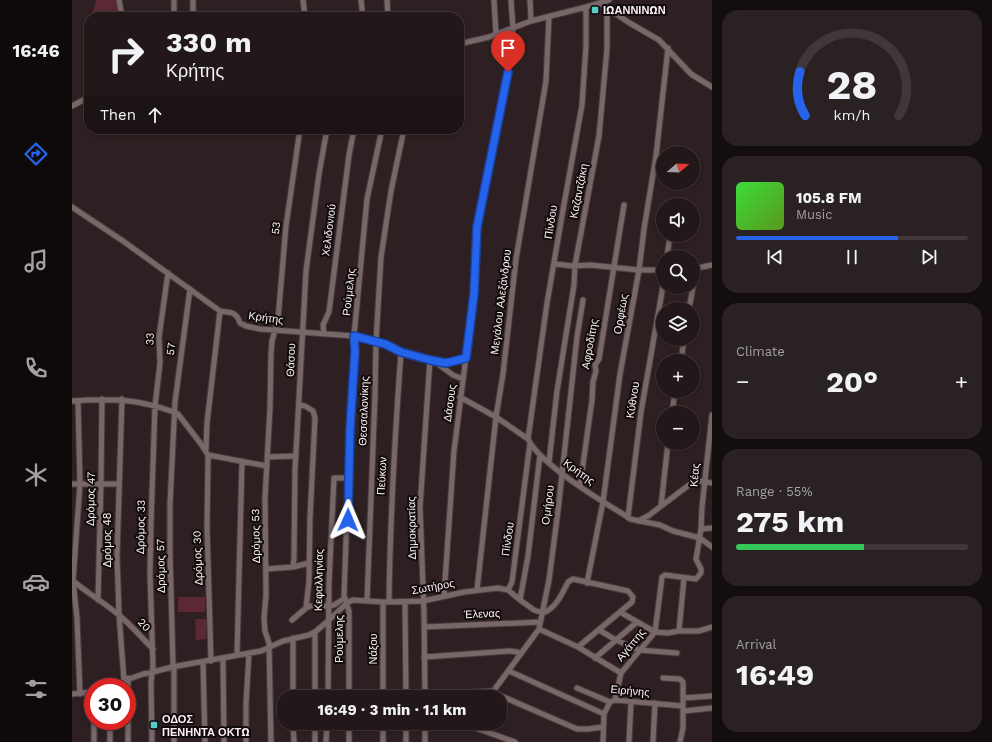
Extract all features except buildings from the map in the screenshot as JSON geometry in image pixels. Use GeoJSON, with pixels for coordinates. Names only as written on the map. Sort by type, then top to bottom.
{"type":"FeatureCollection","features":[{"type":"Feature","properties":{"kind":"street"},"geometry":{"type":"LineString","coordinates":[[119,0],[121,12]]}},
{"type":"Feature","properties":{"kind":"street"},"geometry":{"type":"LineString","coordinates":[[174,0],[174,12]]}},
{"type":"Feature","properties":{"kind":"street"},"geometry":{"type":"LineString","coordinates":[[193,0],[193,12]]}},
{"type":"Feature","properties":{"kind":"street"},"geometry":{"type":"LineString","coordinates":[[303,0],[304,12]]}},
{"type":"Feature","properties":{"kind":"street"},"geometry":{"type":"LineString","coordinates":[[361,0],[362,12]]}},
{"type":"Feature","properties":{"kind":"street"},"geometry":{"type":"LineString","coordinates":[[387,0],[388,12]]}},
{"type":"Feature","properties":{"kind":"street"},"geometry":{"type":"LineString","coordinates":[[494,0],[496,34]]}},
{"type":"Feature","properties":{"kind":"street","name":"Δάσους"},"geometry":{"type":"LineString","coordinates":[[444,596],[454,451],[474,294],[477,227],[508,72],[513,28],[511,0]]}},
{"type":"Feature","properties":{"kind":"street"},"geometry":{"type":"LineString","coordinates":[[530,0],[530,21]]}},
{"type":"Feature","properties":{"kind":"street"},"geometry":{"type":"LineString","coordinates":[[464,43],[496,34],[530,21],[609,0]]}},
{"type":"Feature","properties":{"kind":"street"},"geometry":{"type":"LineString","coordinates":[[600,3],[660,40],[691,74],[712,87]]}},
{"type":"Feature","properties":{"kind":"street","name":"Πίνδου"},"geometry":{"type":"LineString","coordinates":[[508,590],[512,582],[540,348],[582,105],[586,46],[586,7]]}},
{"type":"Feature","properties":{"kind":"street","name":"Καζαντζάκη"},"geometry":{"type":"LineString","coordinates":[[549,462],[574,285],[575,265],[599,136],[607,49],[607,8]]}},
{"type":"Feature","properties":{"kind":"street","name":"Μεγάλου Αλεξάνδρου"},"geometry":{"type":"LineString","coordinates":[[477,590],[496,417],[516,259],[546,81],[549,17]]}},
{"type":"Feature","properties":{"kind":"street","name":"Ορφέως"},"geometry":{"type":"LineString","coordinates":[[587,583],[603,502],[620,374],[639,270],[659,137],[668,48]]}},
{"type":"Feature","properties":{"kind":"street"},"geometry":{"type":"LineString","coordinates":[[72,106],[84,100]]}},
{"type":"Feature","properties":{"kind":"street","name":"53"},"geometry":{"type":"LineString","coordinates":[[276,330],[287,219],[299,134]]}},
{"type":"Feature","properties":{"kind":"street","name":"Θάσου"},"geometry":{"type":"LineString","coordinates":[[293,567],[296,456],[306,272],[319,174],[326,134]]}},
{"type":"Feature","properties":{"kind":"street","name":"Χελιδονιού"},"geometry":{"type":"LineString","coordinates":[[324,334],[323,325],[329,312],[353,134]]}},
{"type":"Feature","properties":{"kind":"street","name":"Ρούμελης"},"geometry":{"type":"LineString","coordinates":[[349,690],[349,611],[346,600],[350,429],[355,351],[354,336],[367,200],[381,134]]}},
{"type":"Feature","properties":{"kind":"street","name":"Θεσσαλονίκης"},"geometry":{"type":"LineString","coordinates":[[367,601],[376,342],[381,257],[391,191],[403,134]]}},
{"type":"Feature","properties":{"kind":"street","name":"Αφροδίτης"},"geometry":{"type":"LineString","coordinates":[[580,486],[592,400],[593,382],[596,371],[595,365],[599,359],[624,205]]}},
{"type":"Feature","properties":{"kind":"street","name":"Κρήτης"},"geometry":{"type":"LineString","coordinates":[[72,207],[220,311],[233,313],[238,316],[240,323],[246,326],[260,329],[354,336],[385,344],[401,352],[430,360],[453,375],[463,379]]}},
{"type":"Feature","properties":{"kind":"street"},"geometry":{"type":"LineString","coordinates":[[555,264],[656,270]]}},
{"type":"Feature","properties":{"kind":"street"},"geometry":{"type":"LineString","coordinates":[[700,268],[712,265]]}},
{"type":"Feature","properties":{"kind":"street","name":"33"},"geometry":{"type":"LineString","coordinates":[[155,406],[160,363],[160,337],[168,274]]}},
{"type":"Feature","properties":{"kind":"street","name":"57"},"geometry":{"type":"LineString","coordinates":[[172,464],[174,412],[190,289]]}},
{"type":"Feature","properties":{"kind":"street","name":"Κύθνου"},"geometry":{"type":"LineString","coordinates":[[628,517],[641,412],[662,294]]}},
{"type":"Feature","properties":{"kind":"street","name":"Ομήρου"},"geometry":{"type":"LineString","coordinates":[[494,690],[539,629],[543,613],[549,580],[583,300]]}},
{"type":"Feature","properties":{"kind":"street","name":"Δρόμος 30"},"geometry":{"type":"LineString","coordinates":[[211,660],[207,527],[207,454],[205,447],[220,311]]}},
{"type":"Feature","properties":{"kind":"street","name":"Δρόμος 53"},"geometry":{"type":"LineString","coordinates":[[271,742],[269,640],[265,631],[264,618],[266,569],[265,498],[271,354],[272,341],[276,330]]}},
{"type":"Feature","properties":{"kind":"street","name":"Πεύκων"},"geometry":{"type":"LineString","coordinates":[[389,602],[389,540],[393,456],[401,352]]}},
{"type":"Feature","properties":{"kind":"street"},"geometry":{"type":"LineString","coordinates":[[430,360],[446,363],[466,358]]}},
{"type":"Feature","properties":{"kind":"street","name":"Δημοκρατίας"},"geometry":{"type":"LineString","coordinates":[[425,690],[420,507],[430,360]]}},
{"type":"Feature","properties":{"kind":"street","name":"Κρήτης"},"geometry":{"type":"LineString","coordinates":[[460,397],[496,417],[529,441],[540,455],[562,474],[628,517],[638,521],[660,525],[673,531],[700,538]]}},
{"type":"Feature","properties":{"kind":"street","name":"Δρόμος 47"},"geometry":{"type":"LineString","coordinates":[[98,600],[102,399]]}},
{"type":"Feature","properties":{"kind":"street"},"geometry":{"type":"LineString","coordinates":[[72,401],[122,399],[155,406],[174,412],[178,414],[207,454],[267,466]]}},
{"type":"Feature","properties":{"kind":"street","name":"Δρόμος 48"},"geometry":{"type":"LineString","coordinates":[[122,399],[116,556],[119,614],[126,678]]}},
{"type":"Feature","properties":{"kind":"street"},"geometry":{"type":"LineString","coordinates":[[78,401],[80,484],[73,581],[74,618],[80,694]]}},
{"type":"Feature","properties":{"kind":"street"},"geometry":{"type":"LineString","coordinates":[[299,405],[310,408],[315,414],[308,563],[309,581],[306,608]]}},
{"type":"Feature","properties":{"kind":"street","name":"Δρόμος 33"},"geometry":{"type":"LineString","coordinates":[[152,742],[151,682],[153,672],[153,649],[150,574],[155,406]]}},
{"type":"Feature","properties":{"kind":"street","name":"Κέας"},"geometry":{"type":"LineString","coordinates":[[684,578],[696,579],[701,573],[701,569],[696,559],[701,530],[704,482],[709,456],[712,415]]}},
{"type":"Feature","properties":{"kind":"street"},"geometry":{"type":"LineString","coordinates":[[661,506],[667,450]]}},
{"type":"Feature","properties":{"kind":"street"},"geometry":{"type":"LineString","coordinates":[[520,600],[528,556],[540,455]]}},
{"type":"Feature","properties":{"kind":"street"},"geometry":{"type":"LineString","coordinates":[[267,457],[296,456]]}},
{"type":"Feature","properties":{"kind":"street"},"geometry":{"type":"LineString","coordinates":[[236,655],[242,461]]}},
{"type":"Feature","properties":{"kind":"street","name":"Δρόμος 57"},"geometry":{"type":"LineString","coordinates":[[172,464],[170,554],[174,664],[174,742]]}},
{"type":"Feature","properties":{"kind":"street","name":"Κεφαλληνίας"},"geometry":{"type":"LineString","coordinates":[[328,690],[328,621],[334,478],[349,478]]}},
{"type":"Feature","properties":{"kind":"street"},"geometry":{"type":"LineString","coordinates":[[638,521],[648,516],[693,482],[700,481],[712,483]]}},
{"type":"Feature","properties":{"kind":"street"},"geometry":{"type":"LineString","coordinates":[[72,484],[118,484]]}},
{"type":"Feature","properties":{"kind":"street"},"geometry":{"type":"LineString","coordinates":[[701,530],[712,528]]}},
{"type":"Feature","properties":{"kind":"street"},"geometry":{"type":"LineString","coordinates":[[700,538],[712,547]]}},
{"type":"Feature","properties":{"kind":"street"},"geometry":{"type":"LineString","coordinates":[[266,569],[293,567],[308,563]]}},
{"type":"Feature","properties":{"kind":"street","name":"Αγάπης"},"geometry":{"type":"LineString","coordinates":[[603,742],[604,714],[613,701],[621,673],[655,632],[661,579],[665,575],[684,578]]}},
{"type":"Feature","properties":{"kind":"street"},"geometry":{"type":"LineString","coordinates":[[679,631],[684,578]]}},
{"type":"Feature","properties":{"kind":"street"},"geometry":{"type":"LineString","coordinates":[[508,590],[534,610],[543,613],[552,608],[563,593],[568,582],[572,579],[617,588],[631,593],[633,597],[632,602],[578,647]]}},
{"type":"Feature","properties":{"kind":"street","name":"20"},"geometry":{"type":"LineString","coordinates":[[73,581],[119,614],[153,649]]}},
{"type":"Feature","properties":{"kind":"street","name":"Σωτήρος"},"geometry":{"type":"LineString","coordinates":[[346,600],[383,602],[423,601],[477,590],[498,588],[508,590]]}},
{"type":"Feature","properties":{"kind":"street"},"geometry":{"type":"LineString","coordinates":[[292,620],[310,606],[329,606],[346,600]]}},
{"type":"Feature","properties":{"kind":"street"},"geometry":{"type":"LineString","coordinates":[[129,678],[173,667],[261,651],[293,638],[309,635],[328,621],[346,600]]}},
{"type":"Feature","properties":{"kind":"street","name":"Νάξου"},"geometry":{"type":"LineString","coordinates":[[383,602],[383,690]]}},
{"type":"Feature","properties":{"kind":"street"},"geometry":{"type":"LineString","coordinates":[[405,602],[406,690]]}},
{"type":"Feature","properties":{"kind":"street"},"geometry":{"type":"LineString","coordinates":[[620,612],[655,632],[668,633],[679,631],[699,631],[712,627]]}},
{"type":"Feature","properties":{"kind":"street","name":"Έλενας"},"geometry":{"type":"LineString","coordinates":[[424,627],[540,622]]}},
{"type":"Feature","properties":{"kind":"street"},"geometry":{"type":"LineString","coordinates":[[596,658],[637,622]]}},
{"type":"Feature","properties":{"kind":"street"},"geometry":{"type":"LineString","coordinates":[[539,629],[578,647],[621,673]]}},
{"type":"Feature","properties":{"kind":"street"},"geometry":{"type":"LineString","coordinates":[[599,630],[616,640],[639,650],[677,653]]}},
{"type":"Feature","properties":{"kind":"street"},"geometry":{"type":"LineString","coordinates":[[315,632],[315,690]]}},
{"type":"Feature","properties":{"kind":"street"},"geometry":{"type":"LineString","coordinates":[[293,638],[293,690]]}},
{"type":"Feature","properties":{"kind":"street"},"geometry":{"type":"LineString","coordinates":[[424,657],[510,651],[521,654]]}},
{"type":"Feature","properties":{"kind":"street"},"geometry":{"type":"LineString","coordinates":[[246,742],[246,704],[249,653]]}},
{"type":"Feature","properties":{"kind":"street"},"geometry":{"type":"LineString","coordinates":[[223,659],[224,742]]}},
{"type":"Feature","properties":{"kind":"street"},"geometry":{"type":"LineString","coordinates":[[203,662],[205,742]]}},
{"type":"Feature","properties":{"kind":"street"},"geometry":{"type":"LineString","coordinates":[[509,671],[604,714]]}},
{"type":"Feature","properties":{"kind":"street"},"geometry":{"type":"LineString","coordinates":[[663,678],[681,680],[683,684],[683,728],[680,742]]}},
{"type":"Feature","properties":{"kind":"street","name":"Ειρήνης"},"geometry":{"type":"LineString","coordinates":[[577,688],[613,701],[655,703],[683,708],[712,708]]}},
{"type":"Feature","properties":{"kind":"street"},"geometry":{"type":"LineString","coordinates":[[72,694],[84,693]]}},
{"type":"Feature","properties":{"kind":"street"},"geometry":{"type":"LineString","coordinates":[[683,698],[712,696]]}},
{"type":"Feature","properties":{"kind":"street"},"geometry":{"type":"LineString","coordinates":[[507,699],[577,729],[603,727]]}},
{"type":"Feature","properties":{"kind":"street"},"geometry":{"type":"LineString","coordinates":[[629,742],[631,702]]}},
{"type":"Feature","properties":{"kind":"street"},"geometry":{"type":"LineString","coordinates":[[653,742],[655,703]]}},
{"type":"Feature","properties":{"kind":"street"},"geometry":{"type":"LineString","coordinates":[[94,730],[94,742]]}},
{"type":"Feature","properties":{"kind":"street"},"geometry":{"type":"LineString","coordinates":[[110,730],[110,742]]}},
{"type":"Feature","properties":{"kind":"street","name":"Δρόμος 48"},"geometry":{"type":"LineString","coordinates":[[128,730],[128,742]]}},
{"type":"Feature","properties":{"kind":"street"},"geometry":{"type":"LineString","coordinates":[[293,730],[294,742]]}},
{"type":"Feature","properties":{"kind":"street"},"geometry":{"type":"LineString","coordinates":[[315,730],[315,742]]}},
{"type":"Feature","properties":{"kind":"street"},"geometry":{"type":"LineString","coordinates":[[326,742],[327,730]]}},
{"type":"Feature","properties":{"kind":"street"},"geometry":{"type":"LineString","coordinates":[[349,730],[349,742]]}},
{"type":"Feature","properties":{"kind":"street"},"geometry":{"type":"LineString","coordinates":[[383,730],[383,742]]}},
{"type":"Feature","properties":{"kind":"street"},"geometry":{"type":"LineString","coordinates":[[406,730],[406,742]]}},
{"type":"Feature","properties":{"kind":"street"},"geometry":{"type":"LineString","coordinates":[[425,730],[425,742]]}},
{"type":"Feature","properties":{"kind":"street"},"geometry":{"type":"LineString","coordinates":[[481,730],[500,739],[515,742]]}},
{"type":"Feature","properties":{"kind":"shaded area"},"geometry":{"type":"Polygon","coordinates":[[[96,0],[117,0],[119,12],[92,12],[96,0]]]}},
{"type":"Feature","properties":{"kind":"shaded area"},"geometry":{"type":"Polygon","coordinates":[[[178,597],[205,597],[205,612],[178,612],[178,597]]]}},
{"type":"Feature","properties":{"kind":"shaded area"},"geometry":{"type":"Polygon","coordinates":[[[195,619],[206,619],[206,639],[196,640],[195,619]]]}},
{"type":"Feature","properties":{"kind":"place","name":"ΙΩΑΝΝΙΝΩΝ"},"geometry":{"type":"Point","coordinates":[595,10]}},
{"type":"Feature","properties":{"kind":"place","name":"ΟΔΟΣ ΠΕΝΗΝΤΑ ΟΚΤΩ"},"geometry":{"type":"Point","coordinates":[154,725]}},
{"type":"Feature","properties":{"kind":"route"},"geometry":{"type":"LineString","coordinates":[[348,520],[350,429],[355,351],[354,336],[385,344],[401,352],[430,360],[437,360],[446,363],[466,358],[474,294],[477,227],[508,72]]}}]}
